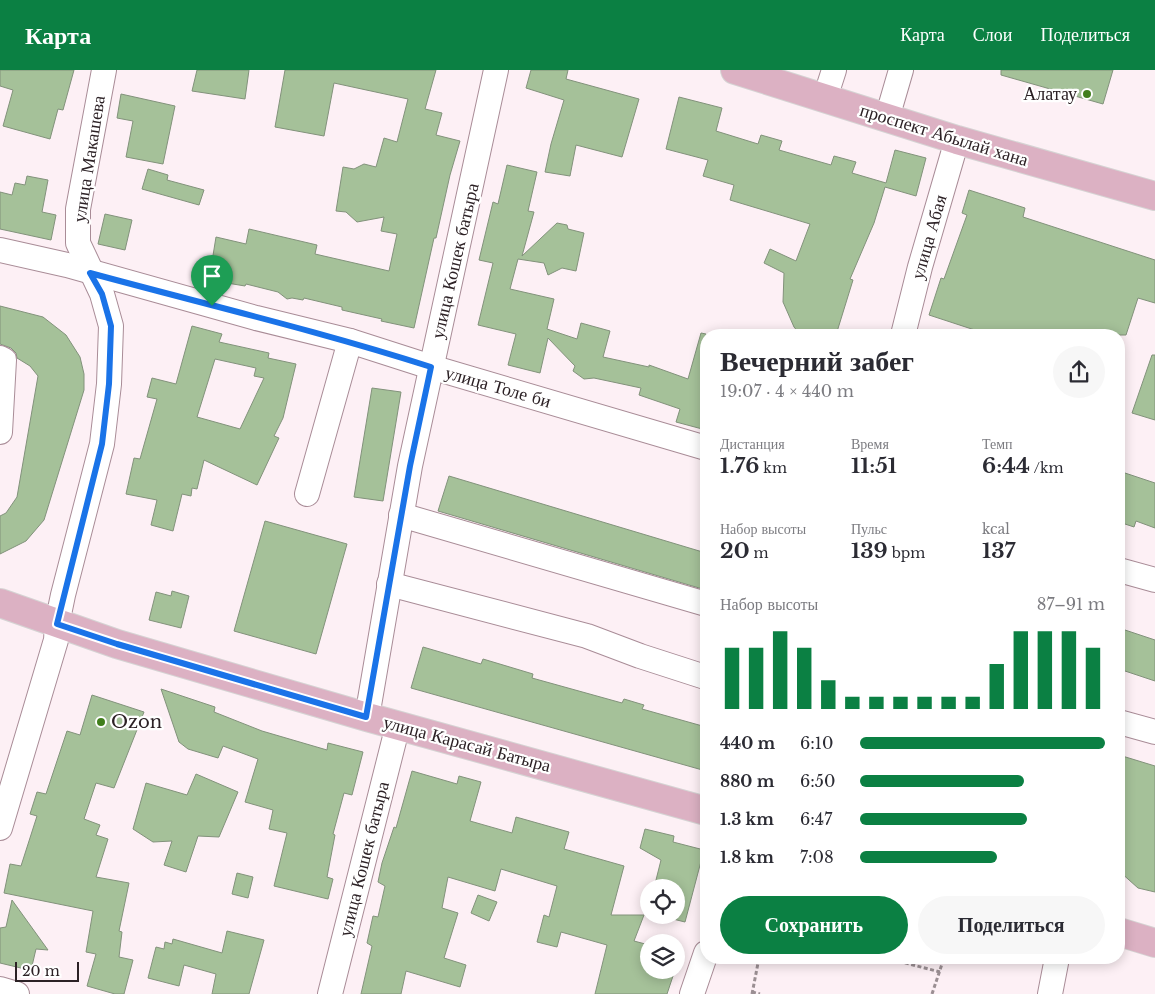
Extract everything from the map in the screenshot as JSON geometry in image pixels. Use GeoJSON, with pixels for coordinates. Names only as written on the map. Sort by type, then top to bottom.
{"type":"FeatureCollection","features":[{"type":"Feature","properties":{"kind":"main road","name":"проспект Абылай хана"},"geometry":{"type":"LineString","coordinates":[[734,70],[957,140],[1155,196]]}},
{"type":"Feature","properties":{"kind":"main road","name":"улица Карасай Батыра"},"geometry":{"type":"LineString","coordinates":[[0,603],[117,644],[366,717],[700,809]]}},
{"type":"Feature","properties":{"kind":"main road"},"geometry":{"type":"LineString","coordinates":[[1125,934],[1155,943]]}},
{"type":"Feature","properties":{"kind":"street","name":"улица Макашева"},"geometry":{"type":"LineString","coordinates":[[0,828],[56,640],[57,624],[102,444],[109,384],[111,326],[102,294],[90,273],[78,243],[78,209],[104,70]]}},
{"type":"Feature","properties":{"kind":"street","name":"улица Кошек батыра"},"geometry":{"type":"LineString","coordinates":[[366,717],[389,584],[431,367],[496,70]]}},
{"type":"Feature","properties":{"kind":"street"},"geometry":{"type":"LineString","coordinates":[[825,98],[834,70]]}},
{"type":"Feature","properties":{"kind":"street"},"geometry":{"type":"LineString","coordinates":[[887,118],[901,70]]}},
{"type":"Feature","properties":{"kind":"street","name":"улица Абая"},"geometry":{"type":"LineString","coordinates":[[904,329],[920,267],[957,140]]}},
{"type":"Feature","properties":{"kind":"street","name":"улица Толе би"},"geometry":{"type":"LineString","coordinates":[[0,250],[68,265],[90,273],[256,318],[350,341],[431,367],[700,446]]}},
{"type":"Feature","properties":{"kind":"street"},"geometry":{"type":"LineString","coordinates":[[307,494],[350,341]]}},
{"type":"Feature","properties":{"kind":"street"},"geometry":{"type":"LineString","coordinates":[[0,358],[4,360],[0,432]]}},
{"type":"Feature","properties":{"kind":"street"},"geometry":{"type":"LineString","coordinates":[[402,516],[700,602]]}},
{"type":"Feature","properties":{"kind":"street"},"geometry":{"type":"LineString","coordinates":[[1125,572],[1155,580]]}},
{"type":"Feature","properties":{"kind":"street"},"geometry":{"type":"LineString","coordinates":[[389,584],[587,636],[700,675]]}},
{"type":"Feature","properties":{"kind":"street"},"geometry":{"type":"LineString","coordinates":[[1125,724],[1155,732]]}},
{"type":"Feature","properties":{"kind":"street","name":"улица Кошек батыра"},"geometry":{"type":"LineString","coordinates":[[330,994],[398,725]]}},
{"type":"Feature","properties":{"kind":"street"},"geometry":{"type":"LineString","coordinates":[[692,994],[702,964]]}},
{"type":"Feature","properties":{"kind":"street"},"geometry":{"type":"LineString","coordinates":[[1050,994],[1056,964]]}},
{"type":"Feature","properties":{"kind":"street"},"geometry":{"type":"LineString","coordinates":[[0,989],[18,994]]}},
{"type":"Feature","properties":{"kind":"path"},"geometry":{"type":"LineString","coordinates":[[758,964],[752,993],[760,994]]}},
{"type":"Feature","properties":{"kind":"path"},"geometry":{"type":"LineString","coordinates":[[909,964],[940,972]]}},
{"type":"Feature","properties":{"kind":"path"},"geometry":{"type":"LineString","coordinates":[[932,994],[942,964]]}},
{"type":"Feature","properties":{"kind":"building"},"geometry":{"type":"Polygon","coordinates":[[[0,70],[74,70],[63,110],[58,109],[50,139],[3,126],[13,90],[0,86],[0,70]]]}},
{"type":"Feature","properties":{"kind":"building"},"geometry":{"type":"Polygon","coordinates":[[[197,70],[249,70],[245,99],[192,91],[197,70]]]}},
{"type":"Feature","properties":{"kind":"building"},"geometry":{"type":"Polygon","coordinates":[[[285,70],[436,70],[425,109],[442,113],[436,135],[460,141],[450,175],[436,238],[434,238],[414,328],[381,321],[382,319],[342,310],[342,307],[304,298],[303,300],[287,299],[278,292],[246,284],[245,286],[209,280],[216,237],[246,244],[249,229],[317,245],[315,254],[389,271],[397,234],[381,231],[384,217],[357,222],[346,212],[336,211],[343,167],[354,169],[364,164],[376,167],[384,138],[397,142],[408,99],[334,83],[324,136],[275,127],[285,70]]]}},
{"type":"Feature","properties":{"kind":"building"},"geometry":{"type":"Polygon","coordinates":[[[531,70],[568,70],[566,79],[639,99],[622,157],[576,145],[570,176],[545,172],[564,100],[526,88],[531,70]]]}},
{"type":"Feature","properties":{"kind":"building","name":"Алатау"},"geometry":{"type":"Polygon","coordinates":[[[1001,70],[1113,70],[1103,104],[1001,75],[1001,70]]]}},
{"type":"Feature","properties":{"kind":"building"},"geometry":{"type":"Polygon","coordinates":[[[121,94],[175,106],[163,164],[126,157],[133,121],[117,118],[121,94]]]}},
{"type":"Feature","properties":{"kind":"building"},"geometry":{"type":"Polygon","coordinates":[[[679,97],[722,108],[716,131],[758,144],[761,135],[782,141],[779,150],[831,165],[834,156],[856,162],[852,173],[886,183],[895,150],[926,158],[916,196],[885,187],[874,223],[850,279],[853,280],[838,329],[796,329],[783,302],[784,273],[764,263],[770,249],[796,261],[810,224],[730,200],[734,185],[703,176],[708,160],[666,149],[679,97]]]}},
{"type":"Feature","properties":{"kind":"building"},"geometry":{"type":"Polygon","coordinates":[[[507,165],[537,172],[528,211],[534,212],[522,256],[557,223],[567,225],[568,229],[584,233],[576,271],[562,268],[548,275],[544,263],[518,259],[510,289],[554,299],[547,329],[577,339],[581,323],[610,331],[603,357],[649,367],[649,365],[688,379],[700,337],[700,428],[676,422],[680,409],[639,395],[641,388],[594,378],[584,379],[573,371],[575,366],[548,338],[540,373],[508,365],[516,334],[478,325],[493,263],[479,260],[493,202],[498,204],[507,165]]]}},
{"type":"Feature","properties":{"kind":"building"},"geometry":{"type":"Polygon","coordinates":[[[148,169],[168,175],[167,180],[204,190],[199,205],[142,189],[148,169]]]}},
{"type":"Feature","properties":{"kind":"building"},"geometry":{"type":"Polygon","coordinates":[[[27,176],[48,180],[42,212],[56,215],[51,240],[0,229],[0,192],[12,195],[15,183],[25,185],[27,176]]]}},
{"type":"Feature","properties":{"kind":"building"},"geometry":{"type":"Polygon","coordinates":[[[969,190],[1025,208],[1023,217],[1155,260],[1155,303],[1138,298],[1126,335],[1125,329],[972,329],[929,315],[941,278],[944,279],[967,215],[962,213],[969,190]]]}},
{"type":"Feature","properties":{"kind":"building"},"geometry":{"type":"Polygon","coordinates":[[[105,214],[132,220],[125,250],[98,244],[105,214]]]}},
{"type":"Feature","properties":{"kind":"building"},"geometry":{"type":"Polygon","coordinates":[[[0,306],[43,317],[66,335],[80,357],[84,374],[84,390],[44,520],[26,541],[0,554],[0,516],[6,513],[17,497],[38,376],[30,366],[17,358],[16,353],[11,348],[0,344],[0,306]]]}},
{"type":"Feature","properties":{"kind":"building"},"geometry":{"type":"Polygon","coordinates":[[[192,326],[222,334],[219,342],[269,353],[268,358],[296,364],[283,418],[274,436],[279,438],[257,485],[204,460],[197,489],[192,488],[191,496],[182,494],[173,531],[151,525],[157,500],[126,494],[134,458],[140,459],[157,399],[147,397],[152,378],[176,384],[192,326]],[[215,359],[197,417],[240,429],[264,378],[254,376],[256,368],[215,359]]]}},
{"type":"Feature","properties":{"kind":"building"},"geometry":{"type":"Polygon","coordinates":[[[1152,355],[1155,355],[1155,420],[1132,413],[1152,355]]]}},
{"type":"Feature","properties":{"kind":"building"},"geometry":{"type":"Polygon","coordinates":[[[372,388],[401,392],[383,501],[354,497],[372,388]]]}},
{"type":"Feature","properties":{"kind":"building"},"geometry":{"type":"Polygon","coordinates":[[[1125,473],[1155,483],[1155,528],[1136,521],[1134,527],[1125,524],[1125,473]]]}},
{"type":"Feature","properties":{"kind":"building"},"geometry":{"type":"Polygon","coordinates":[[[449,476],[700,551],[700,588],[438,511],[449,476]]]}},
{"type":"Feature","properties":{"kind":"building"},"geometry":{"type":"Polygon","coordinates":[[[265,521],[347,544],[316,654],[234,631],[265,521]]]}},
{"type":"Feature","properties":{"kind":"building"},"geometry":{"type":"Polygon","coordinates":[[[172,591],[189,596],[181,628],[149,620],[156,592],[171,596],[172,591]]]}},
{"type":"Feature","properties":{"kind":"building"},"geometry":{"type":"Polygon","coordinates":[[[1125,630],[1155,640],[1155,681],[1125,671],[1125,630]]]}},
{"type":"Feature","properties":{"kind":"building"},"geometry":{"type":"Polygon","coordinates":[[[423,647],[481,664],[483,659],[533,674],[532,678],[622,703],[624,699],[644,705],[642,709],[700,725],[700,769],[411,688],[423,647]]]}},
{"type":"Feature","properties":{"kind":"building"},"geometry":{"type":"Polygon","coordinates":[[[161,689],[215,707],[214,712],[262,731],[327,750],[328,743],[363,752],[352,795],[344,793],[333,834],[335,835],[327,877],[333,879],[328,899],[274,886],[287,833],[269,829],[273,810],[245,802],[258,759],[223,746],[218,758],[188,749],[179,742],[161,689]]]}},
{"type":"Feature","properties":{"kind":"building"},"geometry":{"type":"Polygon","coordinates":[[[92,695],[144,712],[114,788],[96,783],[84,819],[100,825],[96,835],[108,839],[96,877],[129,883],[119,931],[122,932],[119,957],[133,960],[124,994],[115,994],[87,986],[96,954],[86,952],[93,911],[4,893],[10,864],[21,866],[37,816],[30,814],[37,792],[46,794],[67,731],[80,735],[92,695]]]}},
{"type":"Feature","properties":{"kind":"building"},"geometry":{"type":"Polygon","coordinates":[[[1125,757],[1155,766],[1155,892],[1138,888],[1125,876],[1125,757]]]}},
{"type":"Feature","properties":{"kind":"building"},"geometry":{"type":"Polygon","coordinates":[[[412,771],[457,784],[459,776],[481,782],[470,821],[512,833],[516,817],[569,832],[564,849],[624,866],[611,915],[640,915],[641,924],[634,941],[640,943],[640,979],[672,979],[667,994],[595,994],[607,945],[561,932],[557,947],[537,942],[544,915],[549,917],[557,886],[501,869],[495,891],[448,877],[442,908],[458,913],[444,958],[466,965],[460,987],[406,971],[401,994],[361,994],[372,946],[367,943],[373,916],[378,917],[385,886],[378,882],[382,863],[394,827],[396,828],[412,771]]]}},
{"type":"Feature","properties":{"kind":"building"},"geometry":{"type":"Polygon","coordinates":[[[196,774],[238,792],[219,837],[198,836],[186,872],[164,865],[172,841],[153,842],[133,829],[146,783],[187,795],[196,774]]]}},
{"type":"Feature","properties":{"kind":"building"},"geometry":{"type":"Polygon","coordinates":[[[645,829],[674,836],[673,842],[700,849],[700,865],[685,922],[685,879],[656,879],[661,860],[640,848],[645,829]]]}},
{"type":"Feature","properties":{"kind":"building"},"geometry":{"type":"Polygon","coordinates":[[[237,873],[253,877],[248,898],[232,894],[237,873]]]}},
{"type":"Feature","properties":{"kind":"building"},"geometry":{"type":"Polygon","coordinates":[[[478,895],[497,902],[489,921],[471,913],[478,895]]]}},
{"type":"Feature","properties":{"kind":"building"},"geometry":{"type":"Polygon","coordinates":[[[12,900],[48,950],[36,949],[32,966],[25,969],[0,963],[0,928],[6,927],[12,900]]]}},
{"type":"Feature","properties":{"kind":"building"},"geometry":{"type":"Polygon","coordinates":[[[227,931],[264,940],[249,994],[212,994],[216,974],[184,965],[179,986],[148,978],[156,947],[164,949],[165,942],[172,944],[173,939],[222,953],[227,931]]]}},
{"type":"Feature","properties":{"kind":"place","name":"Алатау"},"geometry":{"type":"Point","coordinates":[1087,94]}},
{"type":"Feature","properties":{"kind":"place","name":"Ozon"},"geometry":{"type":"Point","coordinates":[101,722]}},
{"type":"Feature","properties":{"kind":"route"},"geometry":{"type":"LineString","coordinates":[[90,273],[212,306],[350,341],[431,367],[410,466],[366,717],[117,644],[57,624],[102,444],[109,384],[111,326],[102,294],[90,273]]}}]}
